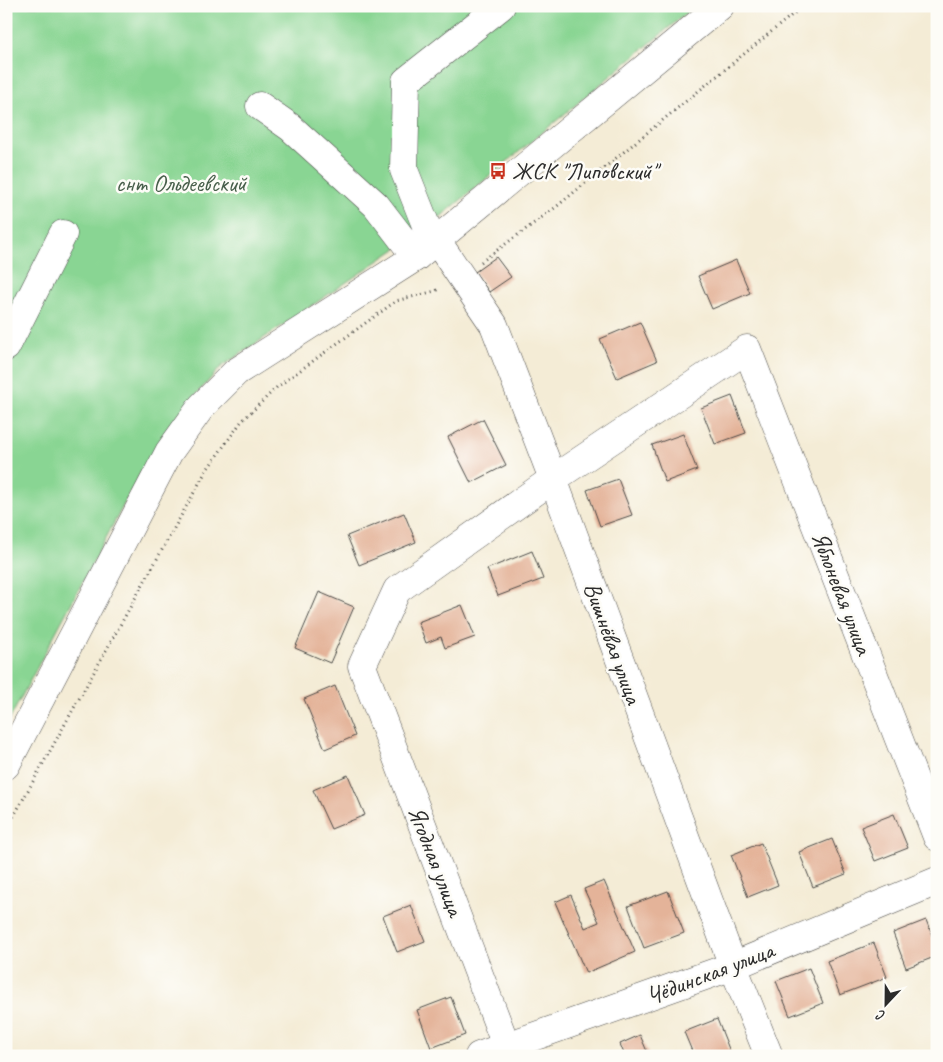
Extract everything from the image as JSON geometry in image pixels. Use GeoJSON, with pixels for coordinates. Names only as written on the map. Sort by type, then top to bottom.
{"type":"FeatureCollection","features":[{"type":"Feature","properties":{"kind":"street","name":"Вишнёвая улица"},"geometry":{"type":"LineString","coordinates":[[501,6],[406,81],[404,170],[427,228],[462,276],[494,325],[733,966],[769,1056]]}},
{"type":"Feature","properties":{"kind":"street"},"geometry":{"type":"LineString","coordinates":[[6,765],[169,452],[202,406],[236,372],[416,257],[437,241],[720,6]]}},
{"type":"Feature","properties":{"kind":"street"},"geometry":{"type":"LineString","coordinates":[[260,106],[290,128],[376,205],[416,257]]}},
{"type":"Feature","properties":{"kind":"street"},"geometry":{"type":"LineString","coordinates":[[6,347],[62,234]]}},
{"type":"Feature","properties":{"kind":"street","name":"Яблоневая улица"},"geometry":{"type":"LineString","coordinates":[[553,479],[747,349],[937,837]]}},
{"type":"Feature","properties":{"kind":"street","name":"Ягодная улица"},"geometry":{"type":"LineString","coordinates":[[508,1051],[362,666],[397,590],[553,479]]}},
{"type":"Feature","properties":{"kind":"street","name":"Чёдинская улица"},"geometry":{"type":"LineString","coordinates":[[479,1056],[508,1051],[733,966],[937,881]]}},
{"type":"Feature","properties":{"kind":"path"},"geometry":{"type":"LineString","coordinates":[[6,830],[206,471],[240,422],[278,387],[396,301],[435,291],[462,276],[556,207],[803,6]]}},
{"type":"Feature","properties":{"kind":"green space","name":"снт Ольдеевский"},"geometry":{"type":"Polygon","coordinates":[[[6,6],[695,6],[427,228],[221,367],[170,424],[139,476],[6,726],[6,6]]]}},
{"type":"Feature","properties":{"kind":"building"},"geometry":{"type":"Polygon","coordinates":[[[496,257],[511,277],[489,292],[475,272],[496,257]]]}},
{"type":"Feature","properties":{"kind":"building"},"geometry":{"type":"Polygon","coordinates":[[[736,260],[750,293],[712,309],[698,276],[736,260]]]}},
{"type":"Feature","properties":{"kind":"building"},"geometry":{"type":"Polygon","coordinates":[[[640,322],[657,361],[617,378],[600,339],[640,322]]]}},
{"type":"Feature","properties":{"kind":"building"},"geometry":{"type":"Polygon","coordinates":[[[732,396],[746,433],[715,444],[701,408],[732,396]]]}},
{"type":"Feature","properties":{"kind":"building"},"geometry":{"type":"Polygon","coordinates":[[[483,419],[506,465],[471,483],[448,437],[483,419]]]}},
{"type":"Feature","properties":{"kind":"building"},"geometry":{"type":"Polygon","coordinates":[[[683,434],[697,470],[665,482],[652,445],[683,434]]]}},
{"type":"Feature","properties":{"kind":"building"},"geometry":{"type":"Polygon","coordinates":[[[618,479],[632,515],[600,526],[587,490],[618,479]]]}},
{"type":"Feature","properties":{"kind":"building"},"geometry":{"type":"Polygon","coordinates":[[[404,513],[416,542],[359,565],[347,536],[404,513]]]}},
{"type":"Feature","properties":{"kind":"building"},"geometry":{"type":"Polygon","coordinates":[[[532,551],[543,579],[498,596],[487,569],[532,551]]]}},
{"type":"Feature","properties":{"kind":"building"},"geometry":{"type":"Polygon","coordinates":[[[319,592],[354,607],[330,663],[295,648],[319,592]]]}},
{"type":"Feature","properties":{"kind":"building"},"geometry":{"type":"Polygon","coordinates":[[[462,605],[475,637],[445,648],[441,637],[426,643],[418,622],[462,605]]]}},
{"type":"Feature","properties":{"kind":"building"},"geometry":{"type":"Polygon","coordinates":[[[335,686],[355,736],[325,749],[304,699],[335,686]]]}},
{"type":"Feature","properties":{"kind":"building"},"geometry":{"type":"Polygon","coordinates":[[[348,775],[365,815],[331,829],[313,790],[348,775]]]}},
{"type":"Feature","properties":{"kind":"building"},"geometry":{"type":"Polygon","coordinates":[[[894,814],[908,848],[875,861],[861,827],[894,814]]]}},
{"type":"Feature","properties":{"kind":"building"},"geometry":{"type":"Polygon","coordinates":[[[832,839],[846,874],[813,887],[799,852],[832,839]]]}},
{"type":"Feature","properties":{"kind":"building"},"geometry":{"type":"Polygon","coordinates":[[[761,843],[778,885],[748,897],[731,855],[761,843]]]}},
{"type":"Feature","properties":{"kind":"building"},"geometry":{"type":"Polygon","coordinates":[[[604,881],[635,952],[586,973],[555,902],[571,895],[585,928],[599,922],[584,889],[604,881]]]}},
{"type":"Feature","properties":{"kind":"building"},"geometry":{"type":"Polygon","coordinates":[[[668,891],[684,933],[644,948],[628,906],[668,891]]]}},
{"type":"Feature","properties":{"kind":"building"},"geometry":{"type":"Polygon","coordinates":[[[411,905],[425,941],[397,952],[383,916],[411,905]]]}},
{"type":"Feature","properties":{"kind":"building"},"geometry":{"type":"Polygon","coordinates":[[[926,920],[937,948],[937,956],[906,968],[893,933],[926,920]]]}},
{"type":"Feature","properties":{"kind":"building"},"geometry":{"type":"Polygon","coordinates":[[[874,943],[887,977],[840,995],[827,961],[874,943]]]}},
{"type":"Feature","properties":{"kind":"building"},"geometry":{"type":"Polygon","coordinates":[[[809,968],[823,1003],[790,1016],[776,981],[809,968]]]}},
{"type":"Feature","properties":{"kind":"building"},"geometry":{"type":"Polygon","coordinates":[[[451,997],[465,1035],[431,1048],[417,1010],[451,997]]]}},
{"type":"Feature","properties":{"kind":"building"},"geometry":{"type":"Polygon","coordinates":[[[717,1019],[731,1054],[726,1056],[694,1056],[684,1032],[717,1019]]]}},
{"type":"Feature","properties":{"kind":"building"},"geometry":{"type":"Polygon","coordinates":[[[640,1035],[649,1056],[625,1056],[620,1044],[640,1035]]]}},
{"type":"Feature","properties":{"kind":"place","name":"ЖСК \"Липовский\""},"geometry":{"type":"Point","coordinates":[498,171]}}]}
